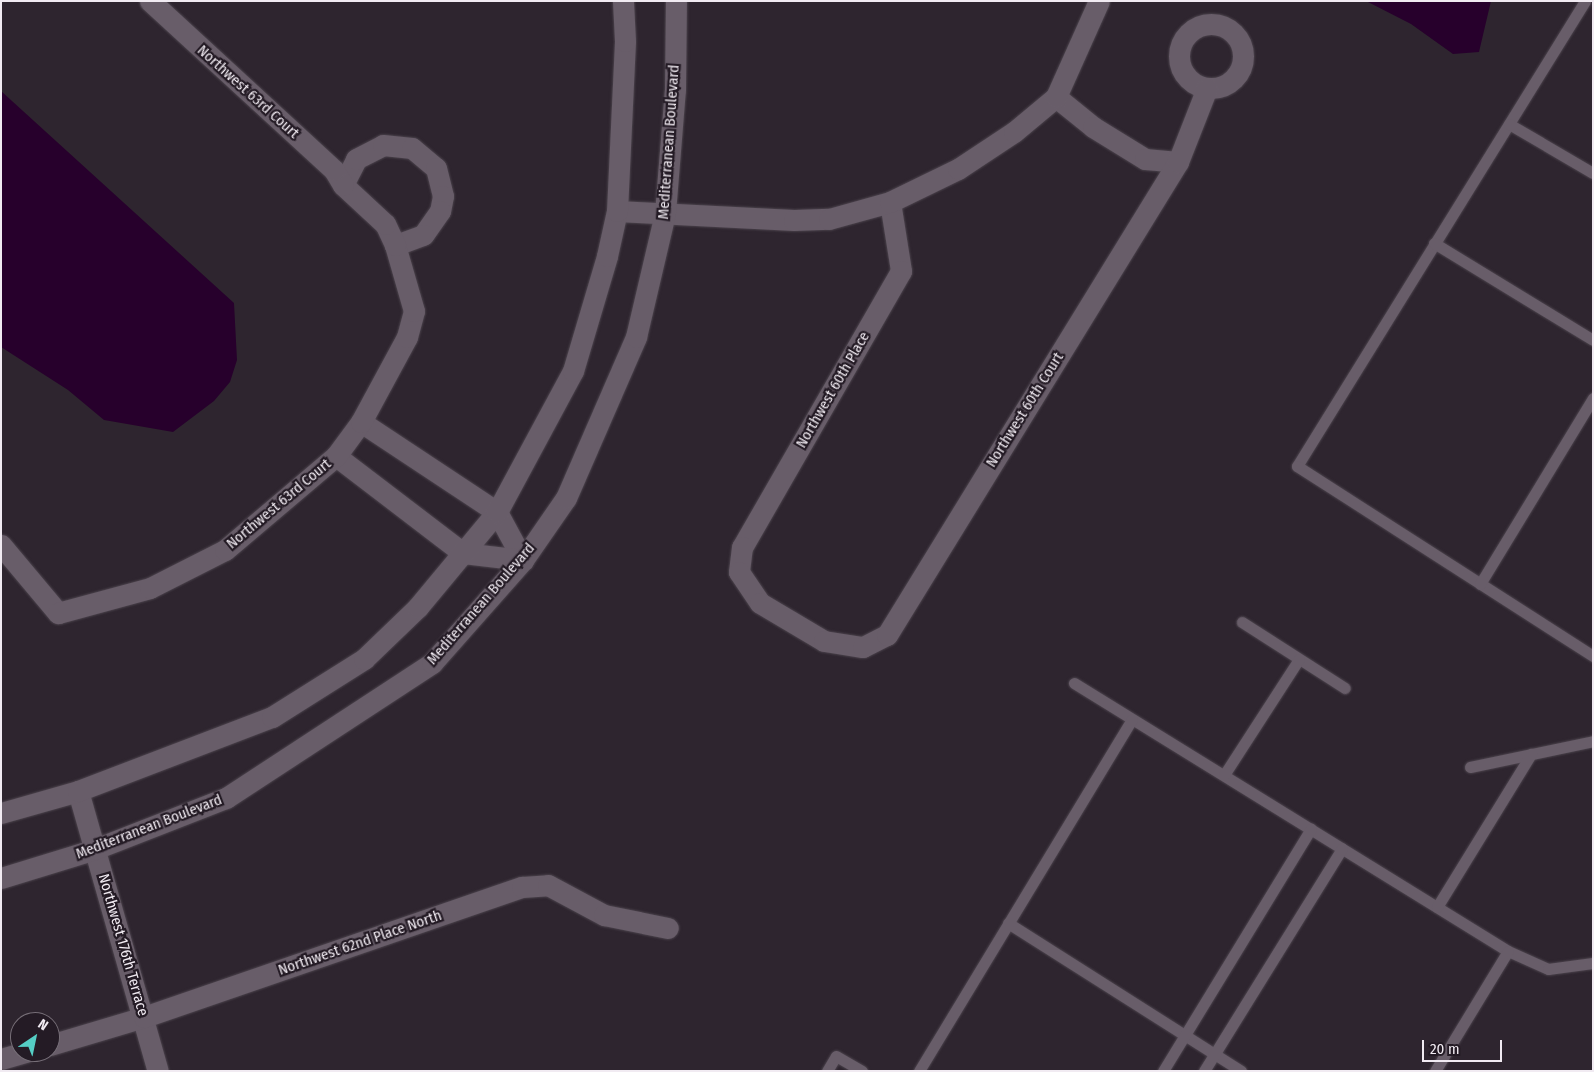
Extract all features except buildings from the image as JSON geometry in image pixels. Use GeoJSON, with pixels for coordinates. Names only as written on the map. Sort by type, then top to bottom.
{"type":"FeatureCollection","features":[{"type":"Feature","properties":{"kind":"street","name":"Northwest 63rd Court"},"geometry":{"type":"LineString","coordinates":[[1,545],[58,612],[150,588],[225,550],[336,456],[361,422],[408,337],[414,311],[395,245],[385,224],[343,185],[334,170],[150,1]]}},
{"type":"Feature","properties":{"kind":"street"},"geometry":{"type":"LineString","coordinates":[[1,813],[78,791],[272,717],[364,659],[418,606],[497,512],[573,371],[592,310],[617,211],[625,41],[623,1]]}},
{"type":"Feature","properties":{"kind":"street","name":"Mediterranean Boulevard"},"geometry":{"type":"LineString","coordinates":[[1,878],[95,849],[226,798],[332,732],[432,663],[524,560],[566,498],[636,337],[665,213],[675,90],[676,1]]}},
{"type":"Feature","properties":{"kind":"street"},"geometry":{"type":"LineString","coordinates":[[617,211],[794,220],[830,219],[890,202],[958,169],[1014,132],[1056,97],[1099,1]]}},
{"type":"Feature","properties":{"kind":"street","name":"Northwest 60th Court"},"geometry":{"type":"LineString","coordinates":[[739,572],[760,603],[824,641],[863,648],[887,635],[1178,162],[1207,88]]}},
{"type":"Feature","properties":{"kind":"street"},"geometry":{"type":"LineString","coordinates":[[1056,97],[1093,127],[1144,159],[1178,162]]}},
{"type":"Feature","properties":{"kind":"street"},"geometry":{"type":"LineString","coordinates":[[343,185],[356,159],[383,145],[412,148],[436,168],[443,196],[437,218],[423,235],[395,245]]}},
{"type":"Feature","properties":{"kind":"street","name":"Northwest 60th Place"},"geometry":{"type":"LineString","coordinates":[[739,572],[742,547],[901,271],[890,202]]}},
{"type":"Feature","properties":{"kind":"street"},"geometry":{"type":"LineString","coordinates":[[361,422],[497,512],[524,560]]}},
{"type":"Feature","properties":{"kind":"street"},"geometry":{"type":"LineString","coordinates":[[336,456],[463,553],[524,560]]}},
{"type":"Feature","properties":{"kind":"street","name":"Northwest 176th Terrace"},"geometry":{"type":"LineString","coordinates":[[78,791],[158,1071]]}},
{"type":"Feature","properties":{"kind":"street","name":"Northwest 62nd Place North"},"geometry":{"type":"LineString","coordinates":[[60,1042],[144,1017],[522,887],[548,885],[604,916],[668,928]]}},
{"type":"Feature","properties":{"kind":"lane"},"geometry":{"type":"LineString","coordinates":[[1593,11],[1583,3],[1297,466],[1593,656]]}},
{"type":"Feature","properties":{"kind":"lane"},"geometry":{"type":"LineString","coordinates":[[1509,124],[1593,174]]}},
{"type":"Feature","properties":{"kind":"lane"},"geometry":{"type":"LineString","coordinates":[[1434,243],[1593,340]]}},
{"type":"Feature","properties":{"kind":"lane"},"geometry":{"type":"LineString","coordinates":[[1480,584],[1593,398]]}},
{"type":"Feature","properties":{"kind":"lane"},"geometry":{"type":"LineString","coordinates":[[1242,622],[1345,688]]}},
{"type":"Feature","properties":{"kind":"lane"},"geometry":{"type":"LineString","coordinates":[[1224,775],[1300,659]]}},
{"type":"Feature","properties":{"kind":"lane"},"geometry":{"type":"LineString","coordinates":[[1074,683],[1508,951],[1548,968],[1593,963]]}},
{"type":"Feature","properties":{"kind":"lane"},"geometry":{"type":"LineString","coordinates":[[919,1071],[1132,719]]}},
{"type":"Feature","properties":{"kind":"lane"},"geometry":{"type":"LineString","coordinates":[[1470,767],[1593,740]]}},
{"type":"Feature","properties":{"kind":"lane"},"geometry":{"type":"LineString","coordinates":[[1437,907],[1531,754]]}},
{"type":"Feature","properties":{"kind":"lane"},"geometry":{"type":"LineString","coordinates":[[1163,1071],[1311,829]]}},
{"type":"Feature","properties":{"kind":"lane"},"geometry":{"type":"LineString","coordinates":[[1204,1071],[1342,848]]}},
{"type":"Feature","properties":{"kind":"lane"},"geometry":{"type":"LineString","coordinates":[[1008,923],[1241,1071]]}},
{"type":"Feature","properties":{"kind":"lane"},"geometry":{"type":"LineString","coordinates":[[1435,1071],[1508,951]]}},
{"type":"Feature","properties":{"kind":"lane"},"geometry":{"type":"LineString","coordinates":[[827,1071],[836,1056],[862,1071]]}},
{"type":"Feature","properties":{"kind":"shaded area"},"geometry":{"type":"Polygon","coordinates":[[[1366,1],[1491,1],[1479,52],[1453,54],[1411,24],[1366,1]]]}},
{"type":"Feature","properties":{"kind":"shaded area"},"geometry":{"type":"Polygon","coordinates":[[[1,91],[234,303],[237,360],[230,382],[214,401],[173,432],[104,420],[68,390],[1,347],[1,91]]]}}]}
